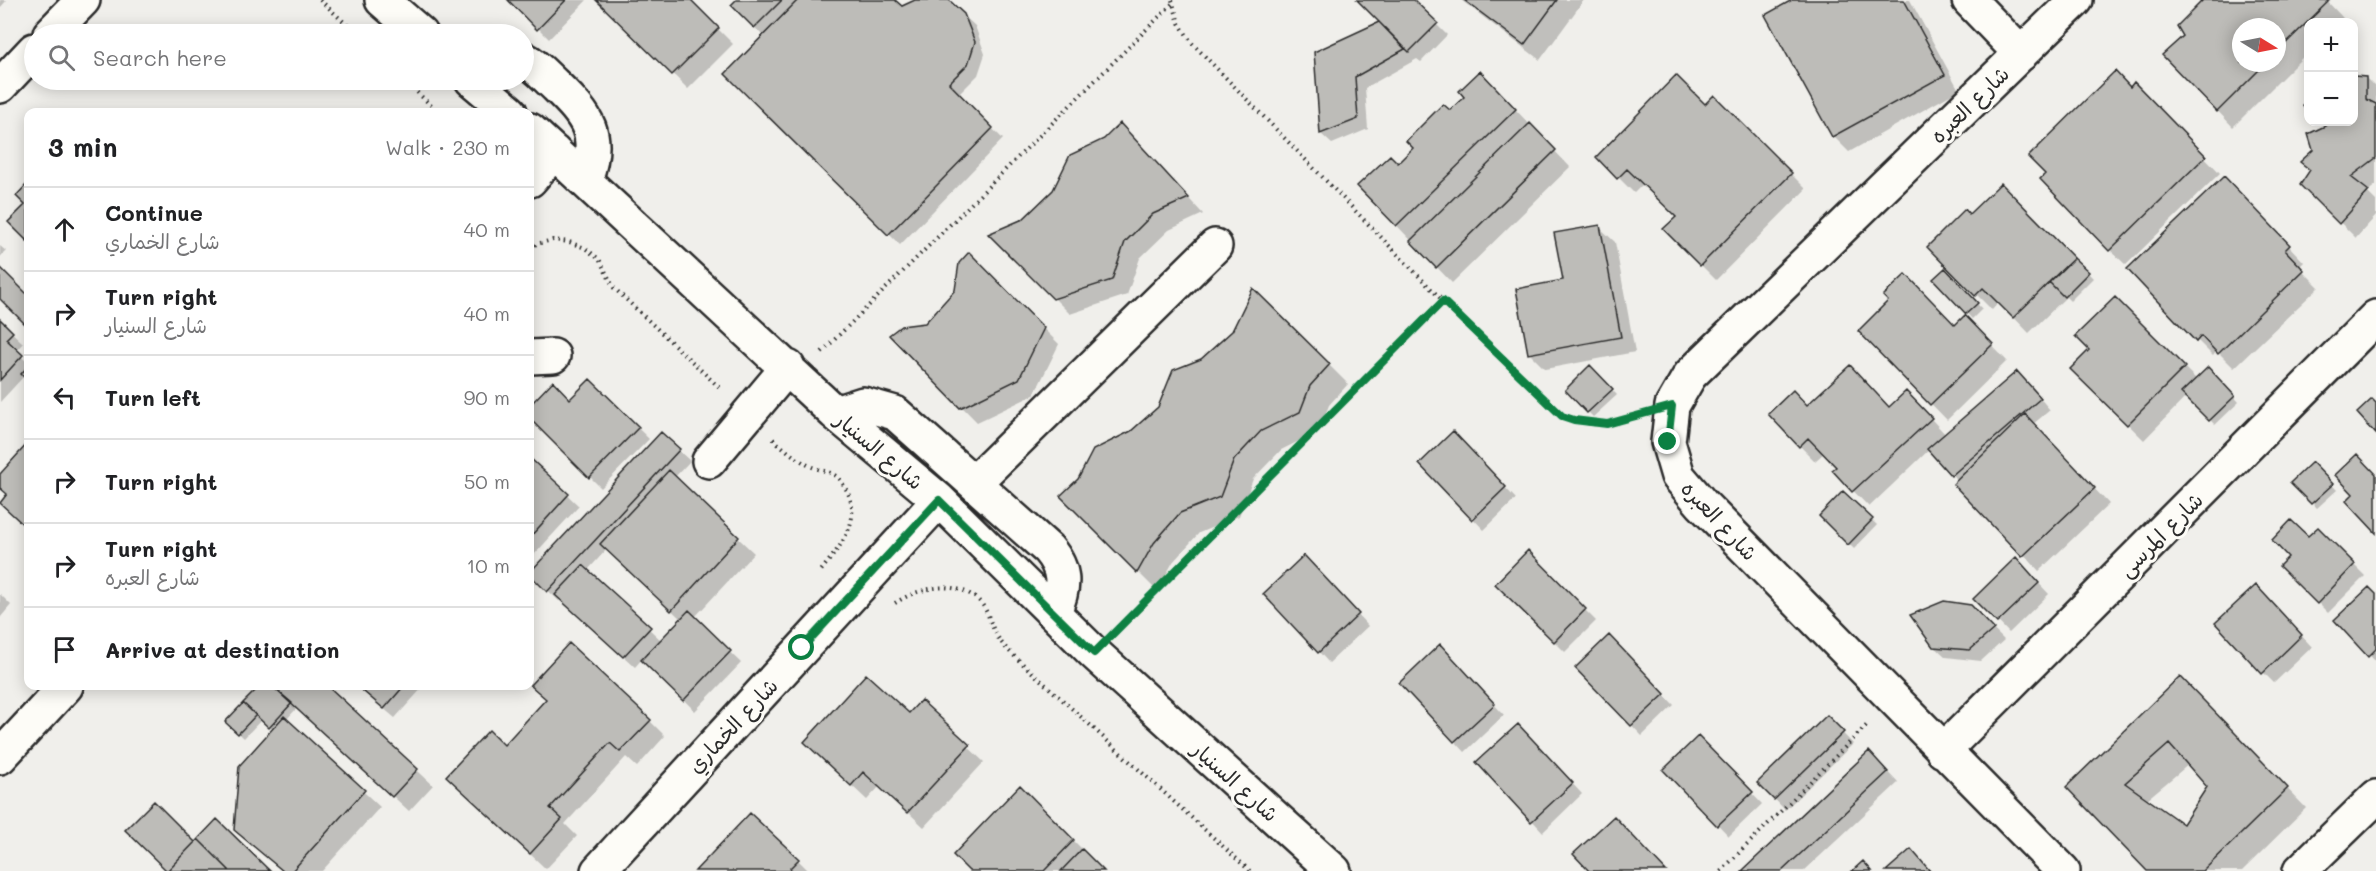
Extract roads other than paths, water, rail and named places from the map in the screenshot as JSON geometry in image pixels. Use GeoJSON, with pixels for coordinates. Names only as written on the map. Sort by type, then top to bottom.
{"type":"FeatureCollection","features":[{"type":"Feature","properties":{"kind":"street"},"geometry":{"type":"LineString","coordinates":[[60,24],[83,0]]}},
{"type":"Feature","properties":{"kind":"street"},"geometry":{"type":"LineString","coordinates":[[382,0],[410,24]]}},
{"type":"Feature","properties":{"kind":"street"},"geometry":{"type":"LineString","coordinates":[[1969,0],[2021,54]]}},
{"type":"Feature","properties":{"kind":"street","name":"شارع العبره"},"geometry":{"type":"LineString","coordinates":[[2063,871],[1702,504],[1678,476],[1668,442],[1672,406],[1690,375],[2076,0]]}},
{"type":"Feature","properties":{"kind":"street"},"geometry":{"type":"LineString","coordinates":[[0,86],[24,61]]}},
{"type":"Feature","properties":{"kind":"street"},"geometry":{"type":"LineString","coordinates":[[534,65],[581,111],[588,123],[592,152],[585,180]]}},
{"type":"Feature","properties":{"kind":"street"},"geometry":{"type":"LineString","coordinates":[[484,90],[505,108]]}},
{"type":"Feature","properties":{"kind":"street","name":"شارع السنيار"},"geometry":{"type":"LineString","coordinates":[[534,134],[835,413],[939,500],[1094,653],[1334,871]]}},
{"type":"Feature","properties":{"kind":"street"},"geometry":{"type":"LineString","coordinates":[[534,175],[554,152]]}},
{"type":"Feature","properties":{"kind":"street"},"geometry":{"type":"LineString","coordinates":[[974,483],[1215,246]]}},
{"type":"Feature","properties":{"kind":"street","name":"شارع المرسى"},"geometry":{"type":"LineString","coordinates":[[1944,751],[2376,317]]}},
{"type":"Feature","properties":{"kind":"street"},"geometry":{"type":"LineString","coordinates":[[708,461],[793,372]]}},
{"type":"Feature","properties":{"kind":"street"},"geometry":{"type":"LineString","coordinates":[[835,413],[863,404],[896,413],[974,483],[1054,556],[1062,579],[1062,593],[1054,612]]}},
{"type":"Feature","properties":{"kind":"street","name":"شارع الخماري"},"geometry":{"type":"LineString","coordinates":[[598,871],[939,500]]}},
{"type":"Feature","properties":{"kind":"street"},"geometry":{"type":"LineString","coordinates":[[0,757],[62,690]]}},
{"type":"Feature","properties":{"kind":"street"},"geometry":{"type":"LineString","coordinates":[[2300,871],[2376,796]]}}]}
